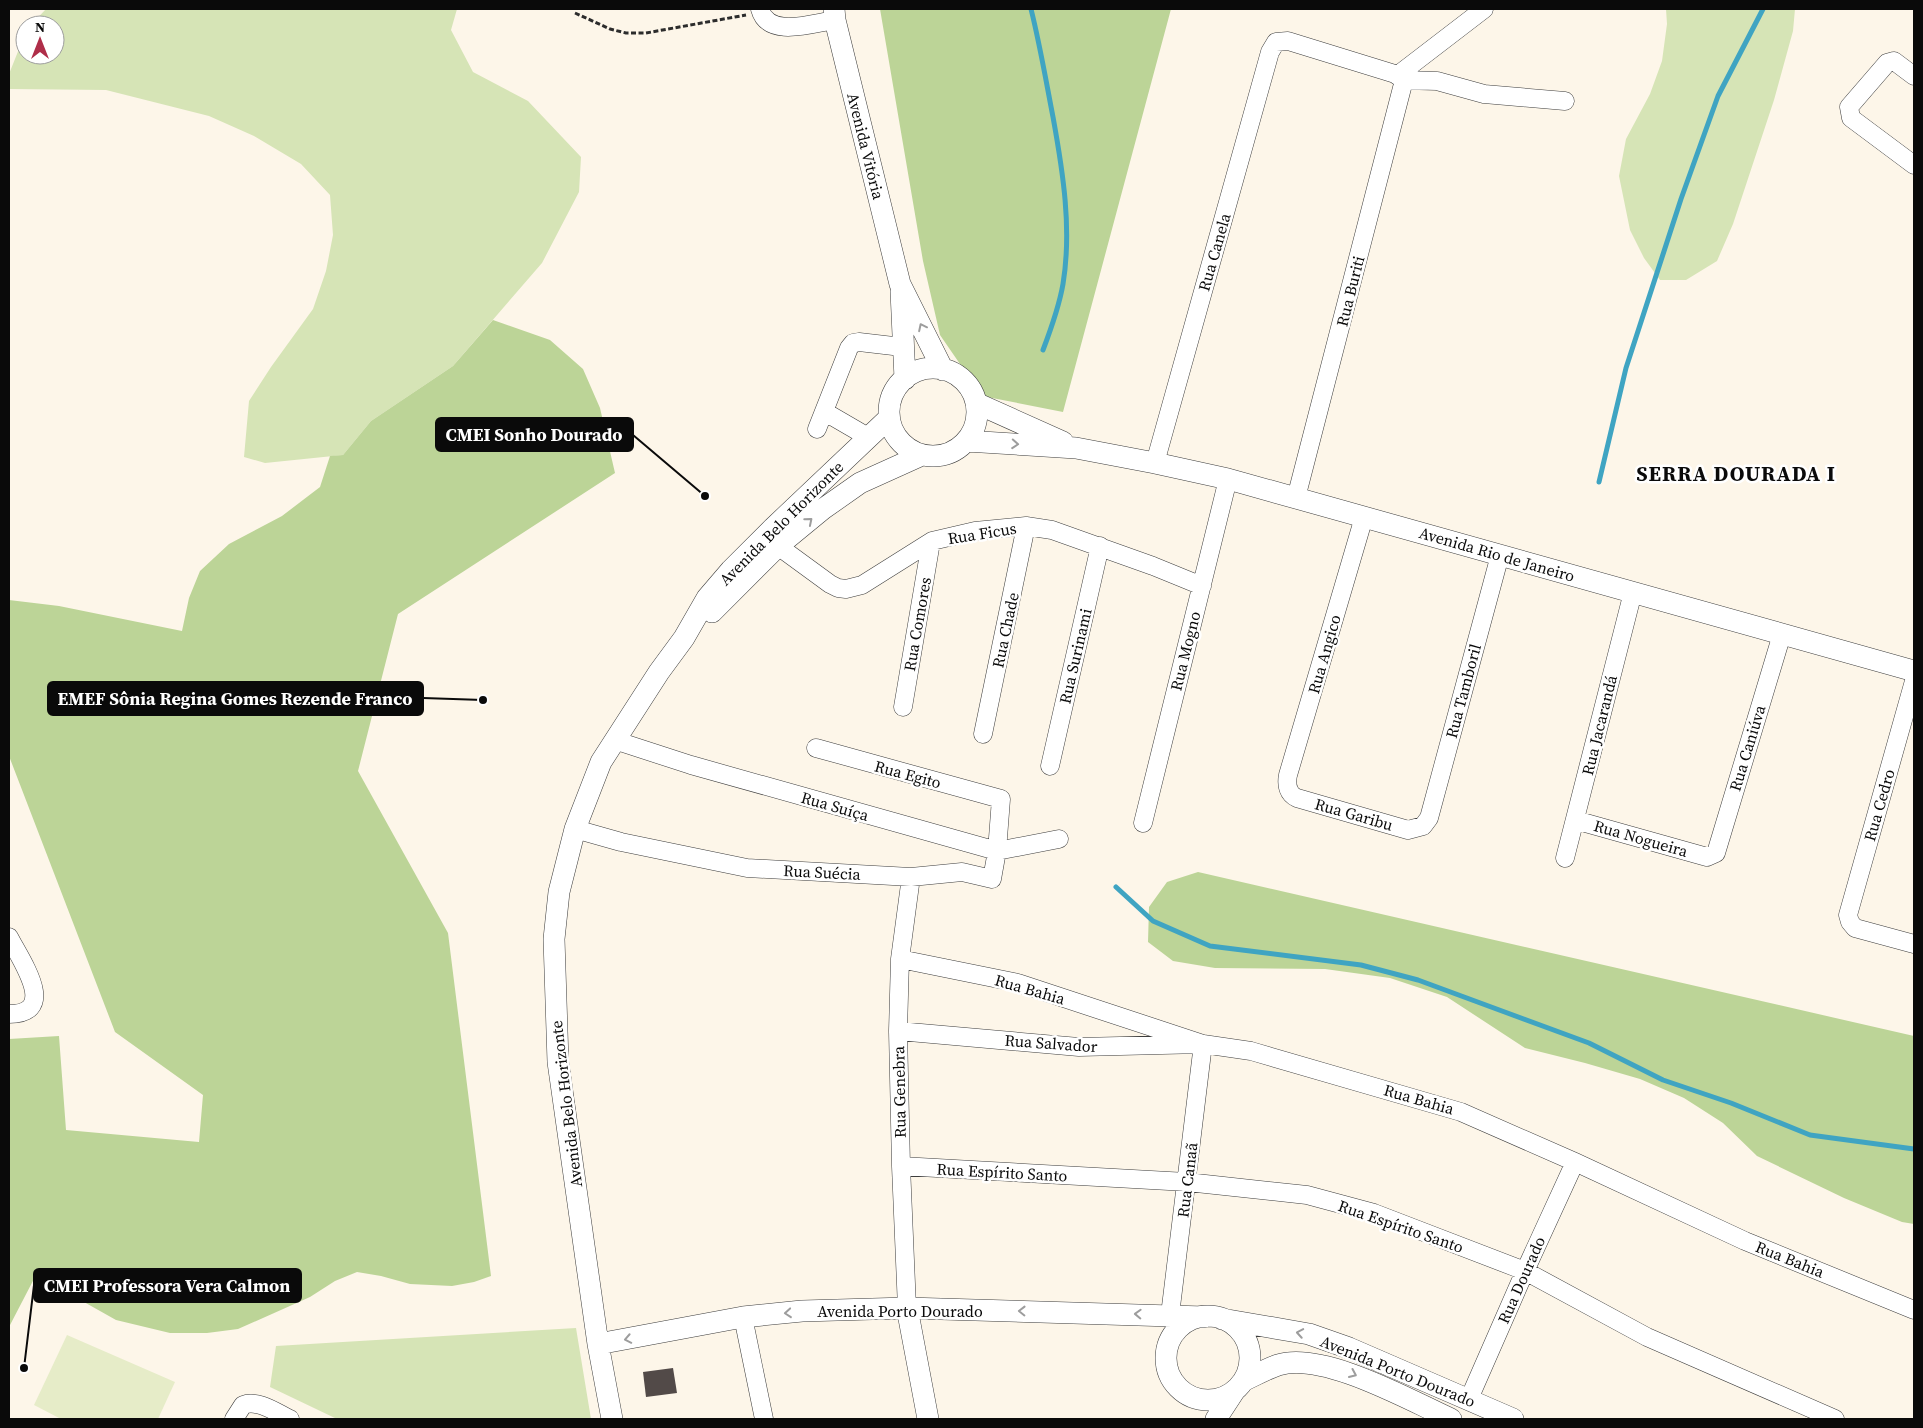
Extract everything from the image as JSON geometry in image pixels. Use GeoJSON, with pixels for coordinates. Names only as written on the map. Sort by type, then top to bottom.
{"type":"FeatureCollection","features":[{"type":"Feature","properties":{"kind":"street"},"geometry":{"type":"LineString","coordinates":[[1401,80],[1484,9]]}},
{"type":"Feature","properties":{"kind":"street"},"geometry":{"type":"LineString","coordinates":[[761,11],[764,20],[775,26],[788,27],[834,14]]}},
{"type":"Feature","properties":{"kind":"street","name":"Avenida Vitória"},"geometry":{"type":"LineString","coordinates":[[834,14],[900,284],[904,379]]}},
{"type":"Feature","properties":{"kind":"street","name":"Rua Canela"},"geometry":{"type":"LineString","coordinates":[[1155,462],[1270,52],[1276,42],[1288,41],[1401,80]]}},
{"type":"Feature","properties":{"kind":"street"},"geometry":{"type":"LineString","coordinates":[[1914,76],[1894,62],[1887,63],[1848,107],[1852,118],[1914,165]]}},
{"type":"Feature","properties":{"kind":"street"},"geometry":{"type":"LineString","coordinates":[[1401,80],[1437,81],[1484,94],[1565,101]]}},
{"type":"Feature","properties":{"kind":"street","name":"Rua Buriti"},"geometry":{"type":"LineString","coordinates":[[1296,498],[1401,80]]}},
{"type":"Feature","properties":{"kind":"street","name":"Avenida Vitória"},"geometry":{"type":"LineString","coordinates":[[900,284],[943,370]]}},
{"type":"Feature","properties":{"kind":"street"},"geometry":{"type":"LineString","coordinates":[[818,429],[849,348],[853,343],[902,347]]}},
{"type":"Feature","properties":{"kind":"street"},"geometry":{"type":"LineString","coordinates":[[923,370],[943,370],[955,374],[972,392],[976,403],[976,423],[966,441],[957,449],[946,454],[922,455],[910,450],[900,442],[893,431],[889,418],[889,407],[897,387],[904,379],[923,370]]}},
{"type":"Feature","properties":{"kind":"street","name":"Avenida Rio de Janeiro"},"geometry":{"type":"LineString","coordinates":[[976,403],[1076,448]]}},
{"type":"Feature","properties":{"kind":"street"},"geometry":{"type":"LineString","coordinates":[[825,412],[868,437]]}},
{"type":"Feature","properties":{"kind":"street","name":"Avenida Belo Horizonte"},"geometry":{"type":"LineString","coordinates":[[612,1419],[598,1344],[558,1062],[554,939],[559,892],[575,829],[601,762],[684,638],[707,598],[773,528],[889,418]]}},
{"type":"Feature","properties":{"kind":"street","name":"Avenida Rio de Janeiro"},"geometry":{"type":"LineString","coordinates":[[966,441],[1076,448],[1155,462],[1228,479],[1914,671]]}},
{"type":"Feature","properties":{"kind":"street","name":"Avenida Belo Horizonte"},"geometry":{"type":"LineString","coordinates":[[684,638],[778,546],[822,509],[860,483],[922,455]]}},
{"type":"Feature","properties":{"kind":"street","name":"Rua Mogno"},"geometry":{"type":"LineString","coordinates":[[1143,823],[1228,479]]}},
{"type":"Feature","properties":{"kind":"street","name":"Rua Angico"},"geometry":{"type":"LineString","coordinates":[[1289,790],[1288,775],[1364,517]]}},
{"type":"Feature","properties":{"kind":"street","name":"Rua Ficus"},"geometry":{"type":"LineString","coordinates":[[778,546],[830,584],[846,589],[862,585],[931,542],[975,531],[1026,526],[1052,530],[1100,546],[1202,586]]}},
{"type":"Feature","properties":{"kind":"street","name":"Rua Chade"},"geometry":{"type":"LineString","coordinates":[[983,734],[1026,526]]}},
{"type":"Feature","properties":{"kind":"street","name":"Rua Comores"},"geometry":{"type":"LineString","coordinates":[[903,707],[931,542]]}},
{"type":"Feature","properties":{"kind":"street","name":"Rua Surinami"},"geometry":{"type":"LineString","coordinates":[[1050,766],[1100,546]]}},
{"type":"Feature","properties":{"kind":"street","name":"Rua Tamboril"},"geometry":{"type":"LineString","coordinates":[[1423,826],[1431,811],[1500,555]]}},
{"type":"Feature","properties":{"kind":"street","name":"Rua Jacarandá"},"geometry":{"type":"LineString","coordinates":[[1565,858],[1633,592]]}},
{"type":"Feature","properties":{"kind":"street","name":"Rua Caniúva"},"geometry":{"type":"LineString","coordinates":[[1707,857],[1716,853],[1782,634]]}},
{"type":"Feature","properties":{"kind":"street","name":"Rua Cedro"},"geometry":{"type":"LineString","coordinates":[[1914,681],[1848,915],[1850,922],[1855,928],[1914,944]]}},
{"type":"Feature","properties":{"kind":"street","name":"Rua Suíça"},"geometry":{"type":"LineString","coordinates":[[614,740],[700,768],[997,850],[1059,840]]}},
{"type":"Feature","properties":{"kind":"street","name":"Rua Egito"},"geometry":{"type":"LineString","coordinates":[[816,748],[1001,799]]}},
{"type":"Feature","properties":{"kind":"street","name":"Rua Garibu"},"geometry":{"type":"LineString","coordinates":[[1289,790],[1293,796],[1298,798],[1408,830],[1423,826]]}},
{"type":"Feature","properties":{"kind":"street","name":"Rua Suécia"},"geometry":{"type":"LineString","coordinates":[[575,829],[621,842],[747,868],[911,877],[962,872],[992,879],[997,850],[1001,799]]}},
{"type":"Feature","properties":{"kind":"street","name":"Rua Nogueira"},"geometry":{"type":"LineString","coordinates":[[1575,820],[1707,857]]}},
{"type":"Feature","properties":{"kind":"street","name":"Rua Genebra"},"geometry":{"type":"LineString","coordinates":[[907,1308],[898,1031],[900,959],[911,877]]}},
{"type":"Feature","properties":{"kind":"street"},"geometry":{"type":"LineString","coordinates":[[9,937],[32,980],[35,991],[31,1006],[17,1013]]}},
{"type":"Feature","properties":{"kind":"street","name":"Rua Bahia"},"geometry":{"type":"LineString","coordinates":[[900,959],[1018,983],[1204,1044],[1251,1051],[1461,1112],[1575,1162],[1745,1241],[1914,1310]]}},
{"type":"Feature","properties":{"kind":"street","name":"Rua Salvador"},"geometry":{"type":"LineString","coordinates":[[898,1031],[1079,1046],[1204,1044]]}},
{"type":"Feature","properties":{"kind":"street","name":"Rua Canaã"},"geometry":{"type":"LineString","coordinates":[[1170,1315],[1204,1044]]}},
{"type":"Feature","properties":{"kind":"street","name":"Rua Dourado"},"geometry":{"type":"LineString","coordinates":[[1470,1399],[1525,1271],[1575,1162]]}},
{"type":"Feature","properties":{"kind":"street","name":"Rua Espírito Santo"},"geometry":{"type":"LineString","coordinates":[[901,1166],[1187,1182],[1307,1195],[1374,1213],[1525,1271],[1647,1337],[1835,1419]]}},
{"type":"Feature","properties":{"kind":"street"},"geometry":{"type":"LineString","coordinates":[[907,1308],[928,1419]]}},
{"type":"Feature","properties":{"kind":"street","name":"Avenida Porto Dourado"},"geometry":{"type":"LineString","coordinates":[[598,1344],[743,1316],[802,1312],[907,1308],[1170,1315],[1213,1318],[1309,1334],[1386,1363],[1513,1419]]}},
{"type":"Feature","properties":{"kind":"street"},"geometry":{"type":"LineString","coordinates":[[743,1316],[764,1419]]}},
{"type":"Feature","properties":{"kind":"street"},"geometry":{"type":"LineString","coordinates":[[1216,1419],[1248,1372],[1249,1350],[1240,1331],[1232,1323],[1213,1318],[1190,1320],[1180,1326],[1168,1344],[1166,1355],[1170,1376],[1176,1386],[1194,1398],[1216,1399],[1239,1385]]}},
{"type":"Feature","properties":{"kind":"street","name":"Avenida Porto Dourado"},"geometry":{"type":"LineString","coordinates":[[1239,1385],[1279,1365],[1306,1362],[1344,1370],[1451,1419]]}},
{"type":"Feature","properties":{"kind":"street"},"geometry":{"type":"LineString","coordinates":[[237,1413],[247,1403],[252,1403],[264,1406],[290,1419]]}},
{"type":"Feature","properties":{"kind":"path"},"geometry":{"type":"LineString","coordinates":[[575,13],[610,29],[626,33],[646,33],[761,11]]}},
{"type":"Feature","properties":{"kind":"green space"},"geometry":{"type":"Polygon","coordinates":[[[46,9],[457,9],[451,30],[473,72],[528,101],[581,157],[579,192],[542,263],[453,366],[371,421],[343,455],[265,463],[244,457],[249,401],[313,309],[326,271],[333,235],[330,195],[301,164],[254,136],[209,116],[106,90],[9,89],[9,74],[15,59],[15,65],[65,65],[65,15],[40,15],[46,9]]]}},
{"type":"Feature","properties":{"kind":"green space"},"geometry":{"type":"Polygon","coordinates":[[[880,9],[1171,9],[1063,412],[982,396],[940,335],[923,261],[880,9]]]}},
{"type":"Feature","properties":{"kind":"green space"},"geometry":{"type":"Polygon","coordinates":[[[1666,9],[1795,9],[1793,31],[1774,100],[1733,224],[1717,261],[1686,280],[1660,280],[1644,258],[1630,230],[1619,176],[1626,139],[1650,94],[1662,61],[1667,24],[1666,9]]]}},
{"type":"Feature","properties":{"kind":"green space"},"geometry":{"type":"Polygon","coordinates":[[[493,320],[550,340],[583,369],[600,408],[615,473],[398,614],[358,771],[448,933],[491,1276],[474,1282],[452,1286],[410,1284],[357,1272],[335,1281],[310,1297],[238,1329],[207,1333],[170,1333],[116,1320],[36,1275],[9,1327],[9,1039],[59,1036],[66,1130],[199,1142],[203,1095],[115,1032],[9,756],[9,600],[59,606],[182,631],[189,598],[200,571],[229,544],[282,516],[320,487],[330,456],[343,455],[371,421],[453,366],[493,320]]]}},
{"type":"Feature","properties":{"kind":"green space"},"geometry":{"type":"Polygon","coordinates":[[[1198,872],[1914,1036],[1914,1224],[1902,1222],[1844,1198],[1757,1156],[1723,1123],[1684,1098],[1640,1079],[1525,1048],[1447,997],[1390,978],[1325,969],[1215,968],[1173,961],[1148,942],[1149,907],[1167,882],[1198,872]]]}},
{"type":"Feature","properties":{"kind":"green space"},"geometry":{"type":"Polygon","coordinates":[[[576,1328],[591,1419],[337,1419],[270,1387],[276,1346],[576,1328]]]}},
{"type":"Feature","properties":{"kind":"green space"},"geometry":{"type":"Polygon","coordinates":[[[67,1335],[175,1382],[158,1419],[61,1419],[34,1405],[67,1335]]]}},
{"type":"Feature","properties":{"kind":"building"},"geometry":{"type":"Polygon","coordinates":[[[673,1368],[677,1393],[646,1397],[643,1372],[673,1368]]]}},
{"type":"Feature","properties":{"kind":"waterway"},"geometry":{"type":"LineString","coordinates":[[1031,9],[1057,138],[1065,200],[1067,242],[1063,284],[1052,326],[1043,350]]}},
{"type":"Feature","properties":{"kind":"waterway"},"geometry":{"type":"LineString","coordinates":[[1599,482],[1626,368],[1681,199],[1718,96],[1763,9]]}},
{"type":"Feature","properties":{"kind":"waterway"},"geometry":{"type":"LineString","coordinates":[[1116,887],[1153,921],[1210,946],[1361,965],[1418,980],[1589,1043],[1663,1080],[1731,1103],[1810,1135],[1914,1149]]}},
{"type":"Feature","properties":{"kind":"place","name":"CMEI Sonho Dourado"},"geometry":{"type":"Point","coordinates":[705,496]}},
{"type":"Feature","properties":{"kind":"place","name":"EMEF Sônia Regina Gomes Rezende Franco"},"geometry":{"type":"Point","coordinates":[483,700]}},
{"type":"Feature","properties":{"kind":"place","name":"CMEI Professora Vera Calmon"},"geometry":{"type":"Point","coordinates":[24,1368]}},
{"type":"Feature","properties":{"kind":"district","name":"SERRA DOURADA I"},"geometry":{"type":"Point","coordinates":[1736,473]}}]}
